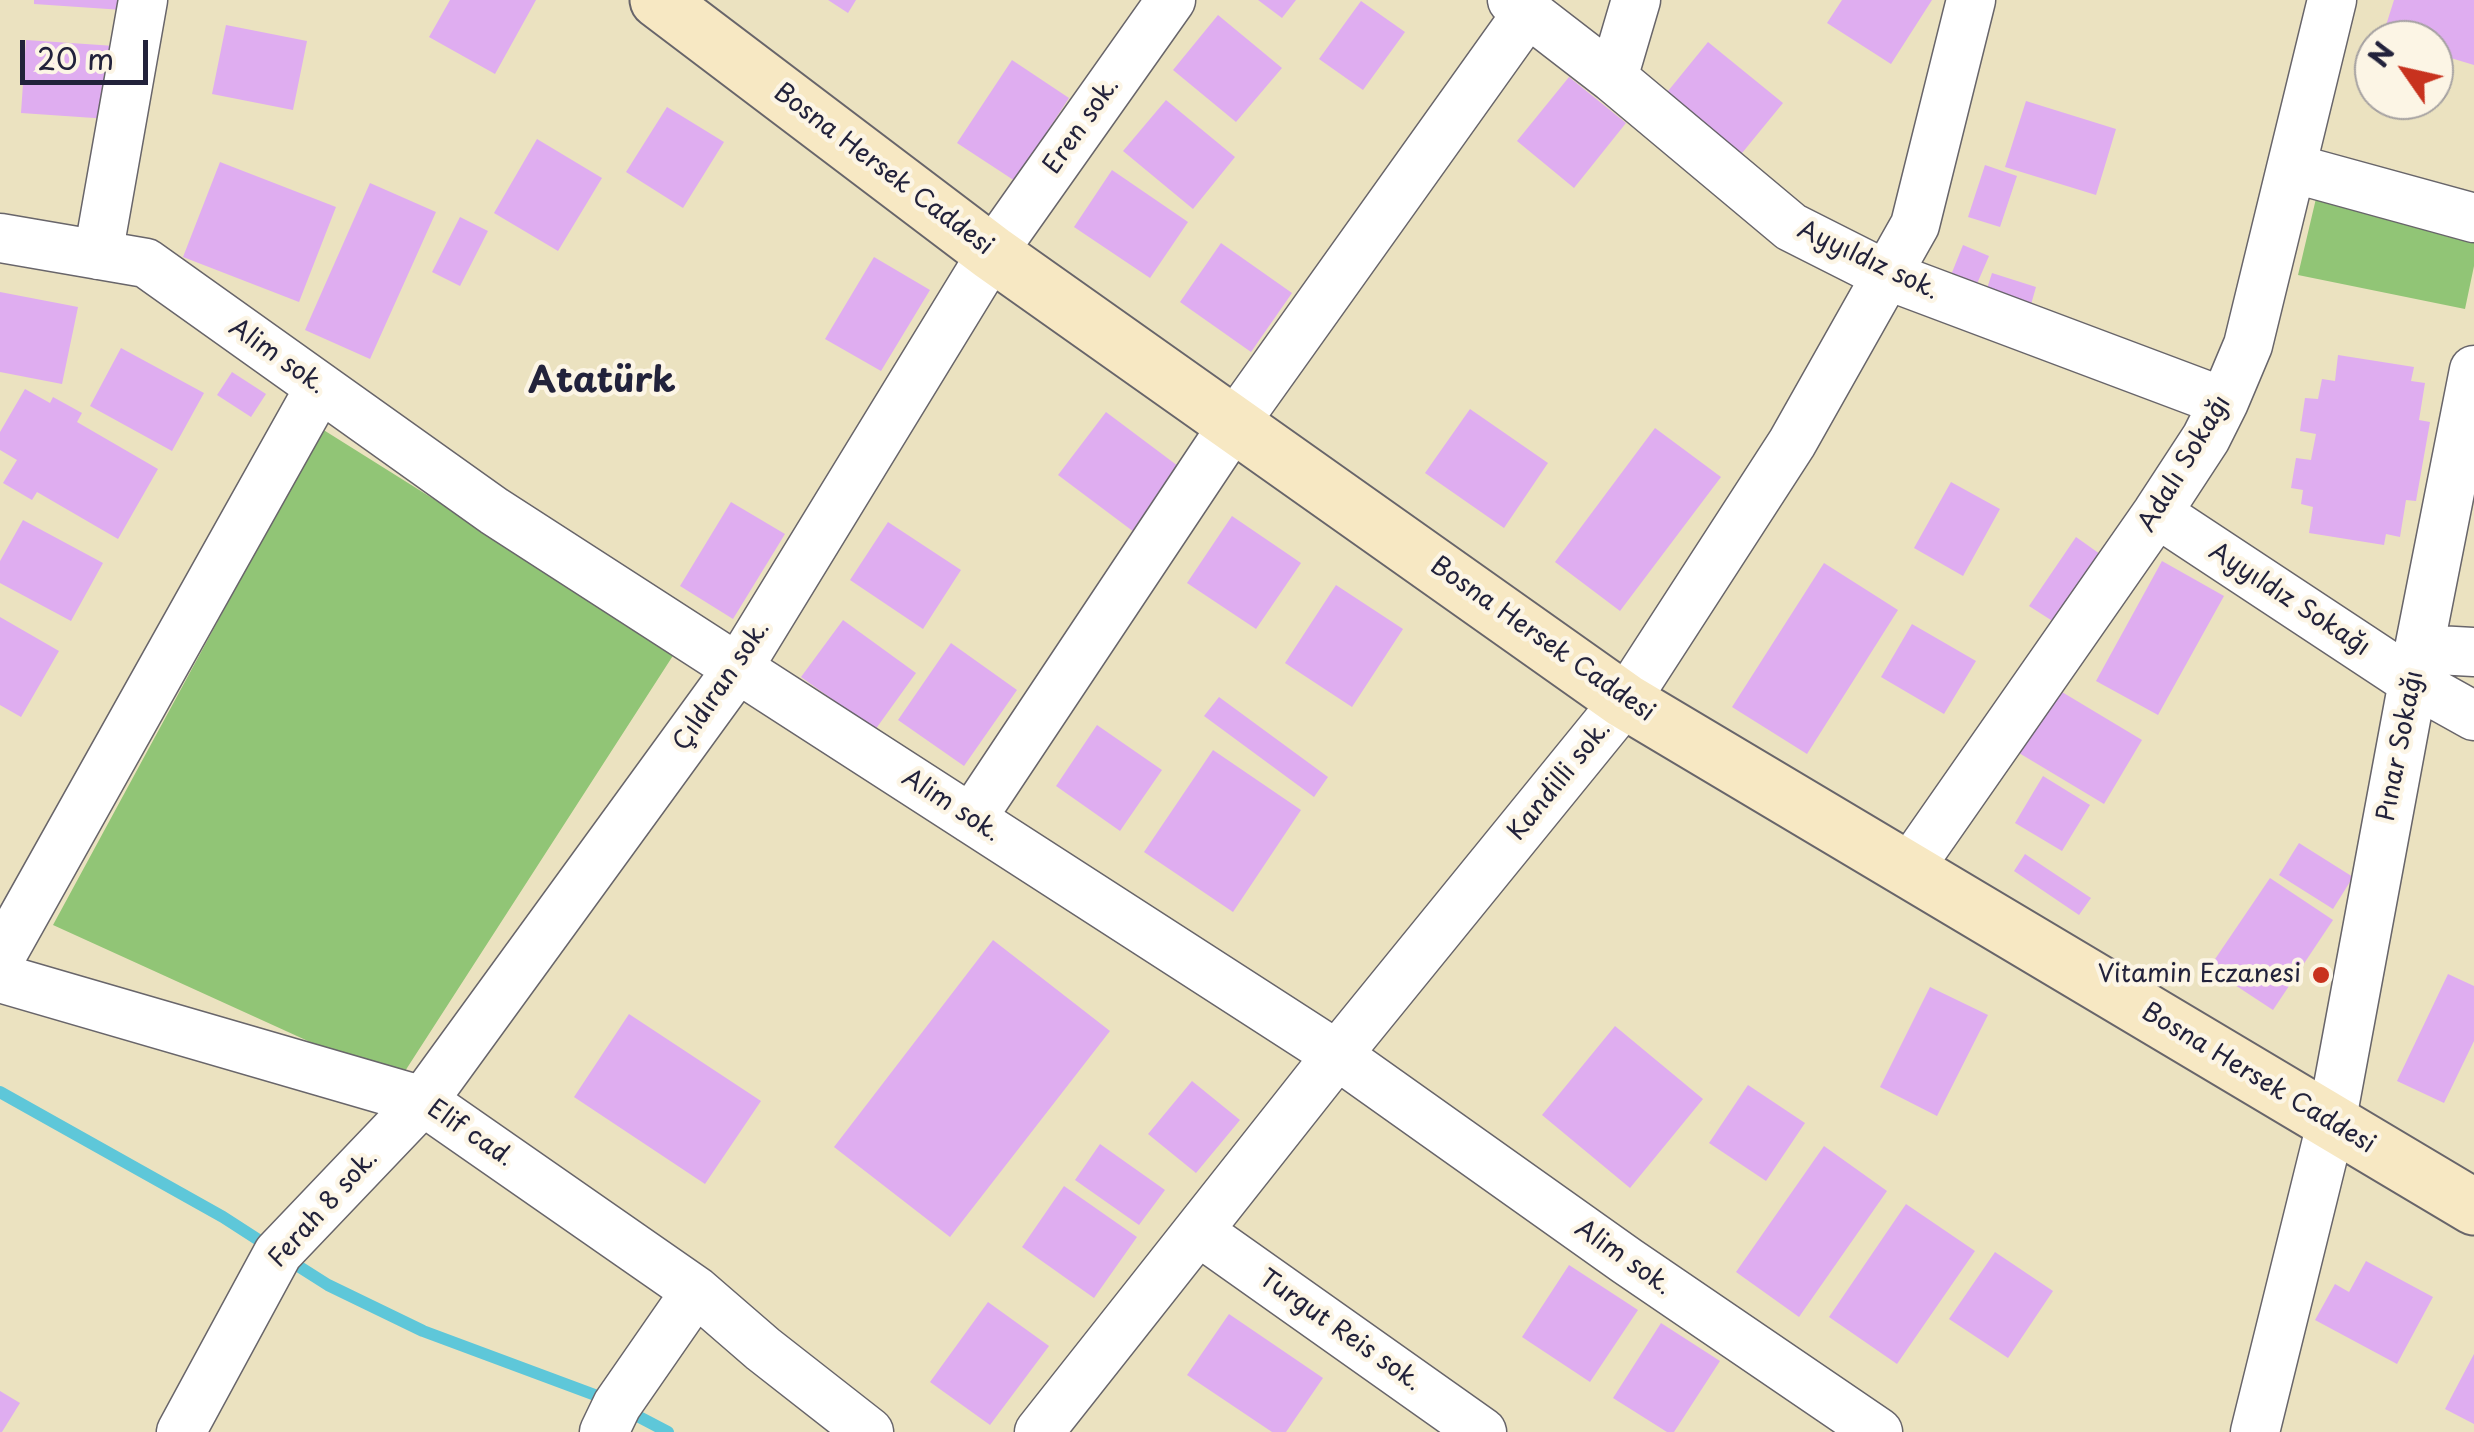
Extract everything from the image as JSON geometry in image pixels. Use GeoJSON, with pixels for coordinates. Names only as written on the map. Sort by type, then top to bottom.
{"type":"FeatureCollection","features":[{"type":"Feature","properties":{"kind":"main road","name":"Bosna Hersek Caddesi"},"geometry":{"type":"LineString","coordinates":[[676,5],[992,252],[1624,701],[2474,1207]]}},
{"type":"Feature","properties":{"kind":"street"},"geometry":{"type":"LineString","coordinates":[[98,255],[142,0]]}},
{"type":"Feature","properties":{"kind":"street","name":"Eren sok."},"geometry":{"type":"LineString","coordinates":[[992,252],[1171,0]]}},
{"type":"Feature","properties":{"kind":"street"},"geometry":{"type":"LineString","coordinates":[[1613,78],[1636,0]]}},
{"type":"Feature","properties":{"kind":"street","name":"Kandilli sok."},"geometry":{"type":"LineString","coordinates":[[1039,1432],[1624,701],[1792,443],[1915,225],[1971,0]]}},
{"type":"Feature","properties":{"kind":"street","name":"Adalı Sokağı"},"geometry":{"type":"LineString","coordinates":[[1908,870],[2157,514],[2206,438],[2224,402],[2248,344],[2332,0]]}},
{"type":"Feature","properties":{"kind":"street"},"geometry":{"type":"LineString","coordinates":[[971,819],[1234,424],[1520,6]]}},
{"type":"Feature","properties":{"kind":"street","name":"Ayyıldız sok."},"geometry":{"type":"LineString","coordinates":[[1520,6],[1791,227],[1886,275],[2224,402]]}},
{"type":"Feature","properties":{"kind":"street"},"geometry":{"type":"LineString","coordinates":[[2292,168],[2474,218]]}},
{"type":"Feature","properties":{"kind":"street","name":"Alim sok."},"geometry":{"type":"LineString","coordinates":[[0,238],[146,264],[494,511],[1337,1055],[1627,1261],[1878,1432]]}},
{"type":"Feature","properties":{"kind":"street","name":"Çıldıran sok."},"geometry":{"type":"LineString","coordinates":[[423,1101],[738,668],[992,252]]}},
{"type":"Feature","properties":{"kind":"street","name":"Pınar Sokağı"},"geometry":{"type":"LineString","coordinates":[[2255,1432],[2331,1124],[2474,370]]}},
{"type":"Feature","properties":{"kind":"street"},"geometry":{"type":"LineString","coordinates":[[0,958],[320,387]]}},
{"type":"Feature","properties":{"kind":"street","name":"Ayyıldız Sokağı"},"geometry":{"type":"LineString","coordinates":[[2157,514],[2416,665],[2474,716]]}},
{"type":"Feature","properties":{"kind":"street"},"geometry":{"type":"LineString","coordinates":[[2416,665],[2474,652]]}},
{"type":"Feature","properties":{"kind":"street","name":"Elif cad."},"geometry":{"type":"LineString","coordinates":[[0,978],[423,1101],[696,1291],[869,1432]]}},
{"type":"Feature","properties":{"kind":"street","name":"Ferah 8 sok."},"geometry":{"type":"LineString","coordinates":[[181,1432],[278,1253],[423,1101]]}},
{"type":"Feature","properties":{"kind":"street","name":"Turgut Reis sok."},"geometry":{"type":"LineString","coordinates":[[1198,1231],[1482,1432]]}},
{"type":"Feature","properties":{"kind":"street"},"geometry":{"type":"LineString","coordinates":[[604,1432],[616,1406],[696,1291]]}},
{"type":"Feature","properties":{"kind":"green space"},"geometry":{"type":"Polygon","coordinates":[[[2318,190],[2474,238],[2474,266],[2465,309],[2298,275],[2318,190]]]}},
{"type":"Feature","properties":{"kind":"green space"},"geometry":{"type":"Polygon","coordinates":[[[322,429],[676,651],[398,1082],[53,925],[322,429]]]}},
{"type":"Feature","properties":{"kind":"building"},"geometry":{"type":"Polygon","coordinates":[[[34,0],[124,0],[123,10],[34,4],[34,0]]]}},
{"type":"Feature","properties":{"kind":"building"},"geometry":{"type":"Polygon","coordinates":[[[450,0],[536,0],[495,74],[429,37],[450,0]]]}},
{"type":"Feature","properties":{"kind":"building"},"geometry":{"type":"Polygon","coordinates":[[[828,0],[856,0],[848,13],[828,0]]]}},
{"type":"Feature","properties":{"kind":"building"},"geometry":{"type":"Polygon","coordinates":[[[1258,0],[1296,0],[1282,18],[1258,0]]]}},
{"type":"Feature","properties":{"kind":"building"},"geometry":{"type":"Polygon","coordinates":[[[1842,0],[1932,0],[1891,64],[1827,23],[1842,0]]]}},
{"type":"Feature","properties":{"kind":"building"},"geometry":{"type":"Polygon","coordinates":[[[2394,0],[2474,0],[2474,65],[2454,59],[2454,20],[2388,20],[2394,0]]]}},
{"type":"Feature","properties":{"kind":"building"},"geometry":{"type":"Polygon","coordinates":[[[1361,1],[1405,32],[1363,90],[1319,59],[1361,1]]]}},
{"type":"Feature","properties":{"kind":"building"},"geometry":{"type":"Polygon","coordinates":[[[1218,15],[1282,68],[1236,122],[1173,70],[1218,15]]]}},
{"type":"Feature","properties":{"kind":"building"},"geometry":{"type":"Polygon","coordinates":[[[226,25],[307,41],[293,110],[212,94],[226,25]]]}},
{"type":"Feature","properties":{"kind":"building"},"geometry":{"type":"Polygon","coordinates":[[[26,40],[115,46],[109,119],[21,113],[26,40]]]}},
{"type":"Feature","properties":{"kind":"building"},"geometry":{"type":"Polygon","coordinates":[[[1708,42],[1783,103],[1738,158],[1664,96],[1708,42]]]}},
{"type":"Feature","properties":{"kind":"building"},"geometry":{"type":"Polygon","coordinates":[[[1012,60],[1069,98],[1015,181],[957,143],[1012,60]]]}},
{"type":"Feature","properties":{"kind":"building"},"geometry":{"type":"Polygon","coordinates":[[[1569,77],[1626,123],[1574,188],[1517,141],[1569,77]]]}},
{"type":"Feature","properties":{"kind":"building"},"geometry":{"type":"Polygon","coordinates":[[[1166,100],[1235,157],[1193,209],[1123,151],[1166,100]]]}},
{"type":"Feature","properties":{"kind":"building"},"geometry":{"type":"Polygon","coordinates":[[[2026,101],[2116,129],[2096,195],[2005,167],[2026,101]]]}},
{"type":"Feature","properties":{"kind":"building"},"geometry":{"type":"Polygon","coordinates":[[[667,107],[724,142],[683,208],[626,172],[667,107]]]}},
{"type":"Feature","properties":{"kind":"building"},"geometry":{"type":"Polygon","coordinates":[[[537,139],[602,178],[558,251],[494,213],[537,139]]]}},
{"type":"Feature","properties":{"kind":"building"},"geometry":{"type":"Polygon","coordinates":[[[220,162],[336,207],[299,302],[183,257],[220,162]]]}},
{"type":"Feature","properties":{"kind":"building"},"geometry":{"type":"Polygon","coordinates":[[[1985,165],[2017,176],[2000,227],[1968,217],[1985,165]]]}},
{"type":"Feature","properties":{"kind":"building"},"geometry":{"type":"Polygon","coordinates":[[[1112,170],[1188,222],[1150,278],[1074,227],[1112,170]]]}},
{"type":"Feature","properties":{"kind":"building"},"geometry":{"type":"Polygon","coordinates":[[[370,183],[436,212],[370,359],[305,330],[370,183]]]}},
{"type":"Feature","properties":{"kind":"building"},"geometry":{"type":"Polygon","coordinates":[[[460,217],[488,231],[460,286],[432,272],[460,217]]]}},
{"type":"Feature","properties":{"kind":"building"},"geometry":{"type":"Polygon","coordinates":[[[1221,243],[1292,293],[1251,352],[1180,302],[1221,243]]]}},
{"type":"Feature","properties":{"kind":"building"},"geometry":{"type":"Polygon","coordinates":[[[1963,245],[1989,256],[1970,300],[1945,290],[1963,245]]]}},
{"type":"Feature","properties":{"kind":"building"},"geometry":{"type":"Polygon","coordinates":[[[874,257],[930,290],[881,371],[825,339],[874,257]]]}},
{"type":"Feature","properties":{"kind":"building"},"geometry":{"type":"Polygon","coordinates":[[[1992,273],[2036,287],[2028,315],[1983,301],[1992,273]]]}},
{"type":"Feature","properties":{"kind":"building"},"geometry":{"type":"Polygon","coordinates":[[[0,292],[78,307],[62,384],[0,372],[0,292]]]}},
{"type":"Feature","properties":{"kind":"building"},"geometry":{"type":"Polygon","coordinates":[[[121,348],[204,393],[172,451],[90,406],[121,348]]]}},
{"type":"Feature","properties":{"kind":"building"},"geometry":{"type":"Polygon","coordinates":[[[2338,355],[2414,367],[2411,381],[2425,383],[2419,420],[2430,422],[2416,501],[2406,500],[2400,537],[2386,534],[2384,545],[2309,533],[2313,507],[2301,504],[2303,490],[2291,488],[2296,458],[2311,460],[2316,434],[2300,431],[2305,398],[2318,399],[2322,379],[2335,381],[2338,355]]]}},
{"type":"Feature","properties":{"kind":"building"},"geometry":{"type":"Polygon","coordinates":[[[232,372],[266,394],[251,417],[217,395],[232,372]]]}},
{"type":"Feature","properties":{"kind":"building"},"geometry":{"type":"Polygon","coordinates":[[[25,389],[50,403],[53,397],[82,413],[77,422],[158,469],[118,539],[37,492],[32,500],[3,483],[17,460],[0,450],[0,432],[25,389]]]}},
{"type":"Feature","properties":{"kind":"building"},"geometry":{"type":"Polygon","coordinates":[[[1470,409],[1548,463],[1504,528],[1425,473],[1470,409]]]}},
{"type":"Feature","properties":{"kind":"building"},"geometry":{"type":"Polygon","coordinates":[[[1106,412],[1186,472],[1138,535],[1058,475],[1106,412]]]}},
{"type":"Feature","properties":{"kind":"building"},"geometry":{"type":"Polygon","coordinates":[[[1655,428],[1721,477],[1620,611],[1555,562],[1655,428]]]}},
{"type":"Feature","properties":{"kind":"building"},"geometry":{"type":"Polygon","coordinates":[[[1951,482],[2000,509],[1963,576],[1914,548],[1951,482]]]}},
{"type":"Feature","properties":{"kind":"building"},"geometry":{"type":"Polygon","coordinates":[[[731,502],[785,534],[733,619],[680,586],[731,502]]]}},
{"type":"Feature","properties":{"kind":"building"},"geometry":{"type":"Polygon","coordinates":[[[1232,516],[1301,563],[1256,629],[1187,583],[1232,516]]]}},
{"type":"Feature","properties":{"kind":"building"},"geometry":{"type":"Polygon","coordinates":[[[23,520],[103,563],[71,621],[0,583],[0,561],[23,520]]]}},
{"type":"Feature","properties":{"kind":"building"},"geometry":{"type":"Polygon","coordinates":[[[888,522],[961,570],[923,629],[850,580],[888,522]]]}},
{"type":"Feature","properties":{"kind":"building"},"geometry":{"type":"Polygon","coordinates":[[[2076,537],[2100,554],[2054,622],[2029,606],[2076,537]]]}},
{"type":"Feature","properties":{"kind":"building"},"geometry":{"type":"Polygon","coordinates":[[[2162,561],[2224,596],[2158,715],[2096,681],[2162,561]]]}},
{"type":"Feature","properties":{"kind":"building"},"geometry":{"type":"Polygon","coordinates":[[[1824,563],[1898,610],[1807,754],[1732,707],[1824,563]]]}},
{"type":"Feature","properties":{"kind":"building"},"geometry":{"type":"Polygon","coordinates":[[[1336,585],[1403,629],[1352,707],[1285,663],[1336,585]]]}},
{"type":"Feature","properties":{"kind":"building"},"geometry":{"type":"Polygon","coordinates":[[[0,617],[59,651],[21,717],[0,705],[0,617]]]}},
{"type":"Feature","properties":{"kind":"building"},"geometry":{"type":"Polygon","coordinates":[[[843,620],[916,673],[875,730],[801,677],[843,620]]]}},
{"type":"Feature","properties":{"kind":"building"},"geometry":{"type":"Polygon","coordinates":[[[1912,624],[1976,661],[1944,714],[1881,677],[1912,624]]]}},
{"type":"Feature","properties":{"kind":"building"},"geometry":{"type":"Polygon","coordinates":[[[951,643],[1017,690],[964,766],[898,720],[951,643]]]}},
{"type":"Feature","properties":{"kind":"building"},"geometry":{"type":"Polygon","coordinates":[[[2057,689],[2142,740],[2104,804],[2019,753],[2057,689]]]}},
{"type":"Feature","properties":{"kind":"building"},"geometry":{"type":"Polygon","coordinates":[[[1219,697],[1328,777],[1314,797],[1204,716],[1219,697]]]}},
{"type":"Feature","properties":{"kind":"building"},"geometry":{"type":"Polygon","coordinates":[[[1097,725],[1162,770],[1120,831],[1056,786],[1097,725]]]}},
{"type":"Feature","properties":{"kind":"building"},"geometry":{"type":"Polygon","coordinates":[[[1213,750],[1301,810],[1233,912],[1144,852],[1213,750]]]}},
{"type":"Feature","properties":{"kind":"building"},"geometry":{"type":"Polygon","coordinates":[[[2043,776],[2090,805],[2062,851],[2015,823],[2043,776]]]}},
{"type":"Feature","properties":{"kind":"building"},"geometry":{"type":"Polygon","coordinates":[[[2299,843],[2353,877],[2333,909],[2279,875],[2299,843]]]}},
{"type":"Feature","properties":{"kind":"building"},"geometry":{"type":"Polygon","coordinates":[[[2025,854],[2091,898],[2079,915],[2014,871],[2025,854]]]}},
{"type":"Feature","properties":{"kind":"building"},"geometry":{"type":"Polygon","coordinates":[[[2270,878],[2333,920],[2273,1010],[2209,968],[2270,878]]]}},
{"type":"Feature","properties":{"kind":"building"},"geometry":{"type":"Polygon","coordinates":[[[993,940],[1110,1031],[950,1237],[834,1147],[993,940]]]}},
{"type":"Feature","properties":{"kind":"building"},"geometry":{"type":"Polygon","coordinates":[[[2448,974],[2474,986],[2474,1041],[2444,1103],[2397,1081],[2448,974]]]}},
{"type":"Feature","properties":{"kind":"building"},"geometry":{"type":"Polygon","coordinates":[[[1930,987],[1988,1015],[1937,1116],[1880,1087],[1930,987]]]}},
{"type":"Feature","properties":{"kind":"building"},"geometry":{"type":"Polygon","coordinates":[[[629,1014],[761,1101],[705,1184],[574,1097],[629,1014]]]}},
{"type":"Feature","properties":{"kind":"building"},"geometry":{"type":"Polygon","coordinates":[[[1615,1026],[1703,1099],[1630,1188],[1542,1115],[1615,1026]]]}},
{"type":"Feature","properties":{"kind":"building"},"geometry":{"type":"Polygon","coordinates":[[[1192,1081],[1240,1120],[1196,1173],[1148,1134],[1192,1081]]]}},
{"type":"Feature","properties":{"kind":"building"},"geometry":{"type":"Polygon","coordinates":[[[1748,1085],[1805,1123],[1766,1181],[1709,1143],[1748,1085]]]}},
{"type":"Feature","properties":{"kind":"building"},"geometry":{"type":"Polygon","coordinates":[[[1100,1144],[1165,1190],[1139,1225],[1075,1180],[1100,1144]]]}},
{"type":"Feature","properties":{"kind":"building"},"geometry":{"type":"Polygon","coordinates":[[[1824,1146],[1887,1191],[1799,1317],[1736,1272],[1824,1146]]]}},
{"type":"Feature","properties":{"kind":"building"},"geometry":{"type":"Polygon","coordinates":[[[1064,1186],[1137,1237],[1094,1298],[1022,1247],[1064,1186]]]}},
{"type":"Feature","properties":{"kind":"building"},"geometry":{"type":"Polygon","coordinates":[[[1906,1204],[1975,1251],[1897,1364],[1829,1317],[1906,1204]]]}},
{"type":"Feature","properties":{"kind":"building"},"geometry":{"type":"Polygon","coordinates":[[[1995,1252],[2053,1291],[2008,1358],[1949,1319],[1995,1252]]]}},
{"type":"Feature","properties":{"kind":"building"},"geometry":{"type":"Polygon","coordinates":[[[2366,1261],[2433,1297],[2397,1364],[2315,1320],[2335,1284],[2349,1292],[2366,1261]]]}},
{"type":"Feature","properties":{"kind":"building"},"geometry":{"type":"Polygon","coordinates":[[[1569,1265],[1638,1310],[1590,1382],[1522,1337],[1569,1265]]]}},
{"type":"Feature","properties":{"kind":"building"},"geometry":{"type":"Polygon","coordinates":[[[988,1302],[1049,1346],[990,1425],[930,1382],[988,1302]]]}},
{"type":"Feature","properties":{"kind":"building"},"geometry":{"type":"Polygon","coordinates":[[[1229,1314],[1323,1378],[1286,1432],[1272,1432],[1187,1375],[1229,1314]]]}},
{"type":"Feature","properties":{"kind":"building"},"geometry":{"type":"Polygon","coordinates":[[[1661,1323],[1720,1361],[1674,1432],[1667,1432],[1613,1398],[1661,1323]]]}},
{"type":"Feature","properties":{"kind":"building"},"geometry":{"type":"Polygon","coordinates":[[[2474,1354],[2474,1424],[2445,1409],[2474,1354]]]}},
{"type":"Feature","properties":{"kind":"building"},"geometry":{"type":"Polygon","coordinates":[[[0,1391],[20,1403],[2,1432],[0,1432],[0,1391]]]}},
{"type":"Feature","properties":{"kind":"waterway"},"geometry":{"type":"LineString","coordinates":[[0,1092],[271,1248]]}},
{"type":"Feature","properties":{"kind":"waterway"},"geometry":{"type":"LineString","coordinates":[[287,1259],[328,1285],[423,1331],[603,1398],[668,1432]]}},
{"type":"Feature","properties":{"kind":"place","name":"Vitamin Eczanesi"},"geometry":{"type":"Point","coordinates":[2321,975]}},
{"type":"Feature","properties":{"kind":"district","name":"Atatürk"},"geometry":{"type":"Point","coordinates":[602,382]}}]}
